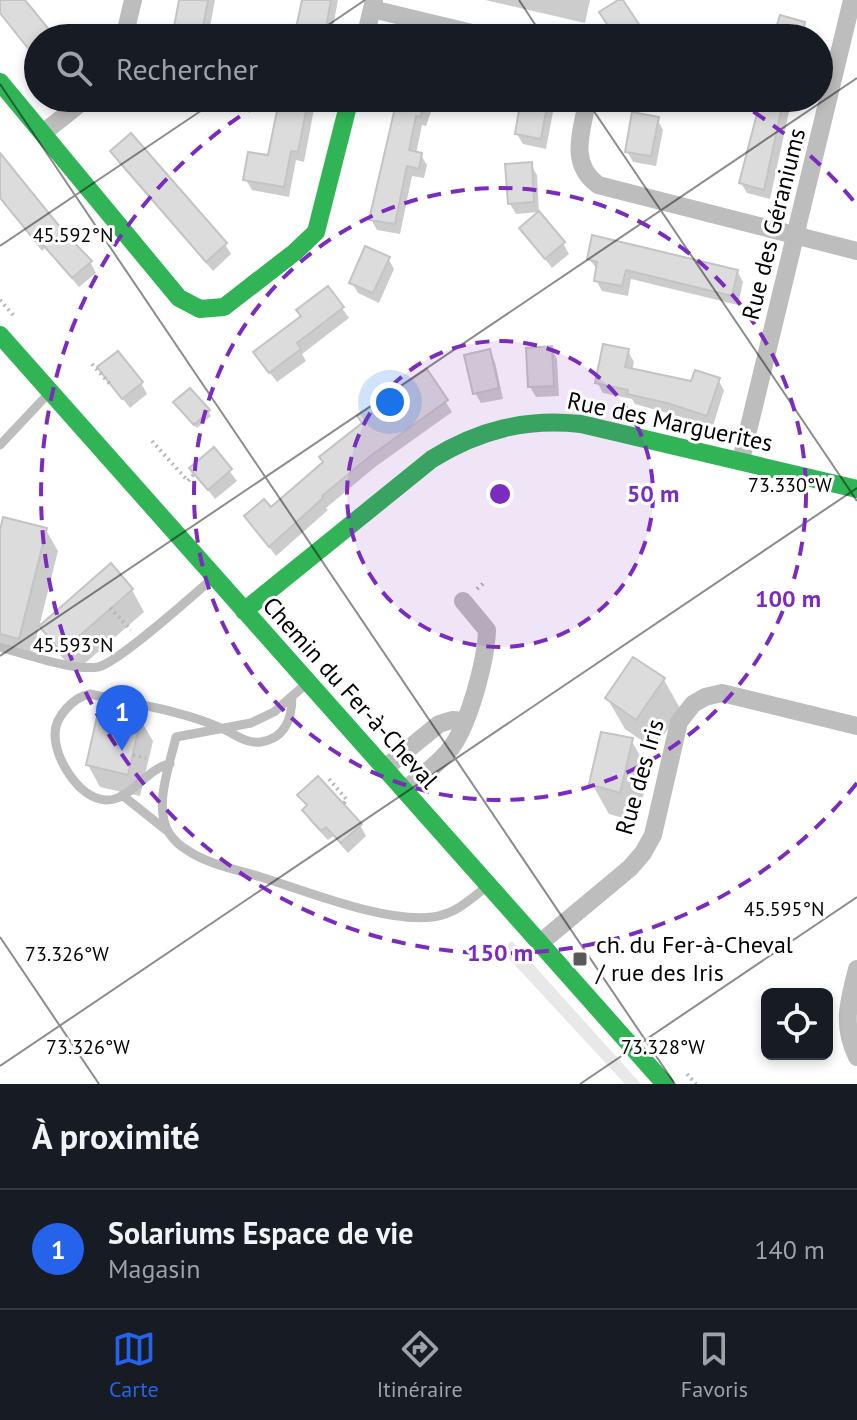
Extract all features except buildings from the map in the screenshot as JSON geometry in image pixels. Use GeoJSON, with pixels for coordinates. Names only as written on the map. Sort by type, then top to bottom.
{"type":"FeatureCollection","features":[{"type":"Feature","properties":{"kind":"street"},"geometry":{"type":"LineString","coordinates":[[127,24],[133,0]]}},
{"type":"Feature","properties":{"kind":"street","name":"Rue des Géraniums"},"geometry":{"type":"LineString","coordinates":[[833,79],[852,0]]}},
{"type":"Feature","properties":{"kind":"street"},"geometry":{"type":"LineString","coordinates":[[368,24],[373,4],[444,24]]}},
{"type":"Feature","properties":{"kind":"street"},"geometry":{"type":"LineString","coordinates":[[0,82],[24,110]]}},
{"type":"Feature","properties":{"kind":"street"},"geometry":{"type":"LineString","coordinates":[[25,112],[179,298],[197,309],[216,310],[295,252],[316,232],[346,112]]}},
{"type":"Feature","properties":{"kind":"street"},"geometry":{"type":"LineString","coordinates":[[43,133],[69,112]]}},
{"type":"Feature","properties":{"kind":"street"},"geometry":{"type":"LineString","coordinates":[[586,112],[578,158],[586,175],[598,185],[857,251]]}},
{"type":"Feature","properties":{"kind":"street","name":"Rue des Géraniums"},"geometry":{"type":"LineString","coordinates":[[741,460],[825,112]]}},
{"type":"Feature","properties":{"kind":"street","name":"Chemin du Fer-à-Cheval"},"geometry":{"type":"LineString","coordinates":[[0,335],[665,1084]]}},
{"type":"Feature","properties":{"kind":"street","name":"Rue des Marguerites"},"geometry":{"type":"LineString","coordinates":[[244,611],[432,459],[459,442],[492,429],[522,423],[568,422],[857,489]]}},
{"type":"Feature","properties":{"kind":"street"},"geometry":{"type":"LineString","coordinates":[[405,790],[448,752],[458,739],[473,699],[487,633],[485,626],[463,601]]}},
{"type":"Feature","properties":{"kind":"street","name":"Rue des Iris"},"geometry":{"type":"LineString","coordinates":[[540,943],[630,868],[643,853],[653,835],[679,722],[693,704],[722,693],[857,726]]}},
{"type":"Feature","properties":{"kind":"street"},"geometry":{"type":"LineString","coordinates":[[385,768],[439,724],[452,720],[465,721]]}},
{"type":"Feature","properties":{"kind":"street"},"geometry":{"type":"LineString","coordinates":[[857,969],[846,1019],[857,1057]]}},
{"type":"Feature","properties":{"kind":"lane"},"geometry":{"type":"LineString","coordinates":[[0,445],[50,392]]}},
{"type":"Feature","properties":{"kind":"lane"},"geometry":{"type":"LineString","coordinates":[[0,647],[68,664],[100,667],[215,577]]}},
{"type":"Feature","properties":{"kind":"lane"},"geometry":{"type":"LineString","coordinates":[[169,832],[162,805],[176,737],[224,729],[263,718],[309,682]]}},
{"type":"Feature","properties":{"kind":"lane"},"geometry":{"type":"LineString","coordinates":[[170,764],[154,770],[111,800],[93,797],[78,785],[62,760],[55,732],[58,720],[72,702],[90,694],[171,713],[224,729],[253,742],[274,737],[287,726],[292,711],[292,696]]}},
{"type":"Feature","properties":{"kind":"lane"},"geometry":{"type":"LineString","coordinates":[[122,795],[196,855],[357,906],[407,916],[433,917],[450,913],[489,885]]}},
{"type":"Feature","properties":{"kind":"path"},"geometry":{"type":"LineString","coordinates":[[92,364],[110,384]]}},
{"type":"Feature","properties":{"kind":"path"},"geometry":{"type":"LineString","coordinates":[[152,441],[188,481],[194,474]]}},
{"type":"Feature","properties":{"kind":"path"},"geometry":{"type":"LineString","coordinates":[[110,608],[139,639]]}},
{"type":"Feature","properties":{"kind":"path"},"geometry":{"type":"LineString","coordinates":[[133,755],[142,757]]}},
{"type":"Feature","properties":{"kind":"path"},"geometry":{"type":"LineString","coordinates":[[329,779],[347,800],[343,804]]}},
{"type":"Feature","properties":{"kind":"shaded area"},"geometry":{"type":"Polygon","coordinates":[[[512,941],[641,1084],[625,1084],[501,950],[512,941]]]}},
{"type":"Feature","properties":{"kind":"traffic: fast"},"geometry":{"type":"LineString","coordinates":[[0,82],[24,111]]}},
{"type":"Feature","properties":{"kind":"traffic: fast"},"geometry":{"type":"LineString","coordinates":[[25,112],[179,298],[200,309],[224,307],[316,232],[346,112]]}},
{"type":"Feature","properties":{"kind":"traffic: fast"},"geometry":{"type":"LineString","coordinates":[[0,335],[665,1084]]}},
{"type":"Feature","properties":{"kind":"traffic: fast"},"geometry":{"type":"LineString","coordinates":[[244,611],[432,459],[467,440],[504,428],[541,423],[581,424],[857,489]]}},
{"type":"Feature","properties":{"kind":"place","name":"Solariums Espace de vie"},"geometry":{"type":"Point","coordinates":[122,751]}},
{"type":"Feature","properties":{"kind":"place","name":"ch. du Fer-à-Cheval / rue des Iris"},"geometry":{"type":"Point","coordinates":[580,959]}}]}
